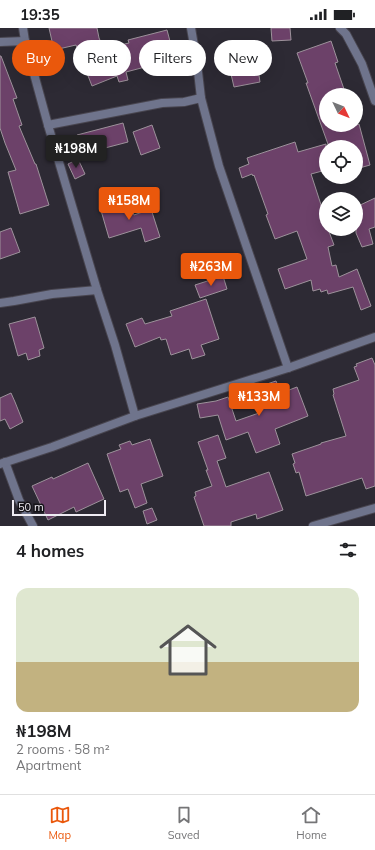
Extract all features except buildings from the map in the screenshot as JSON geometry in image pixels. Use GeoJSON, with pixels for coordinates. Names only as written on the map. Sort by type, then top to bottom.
{"type":"FeatureCollection","features":[{"type":"Feature","properties":{"kind":"street"},"geometry":{"type":"LineString","coordinates":[[23,28],[25,40]]}},
{"type":"Feature","properties":{"kind":"street"},"geometry":{"type":"LineString","coordinates":[[191,28],[197,63],[200,98],[219,166],[288,368]]}},
{"type":"Feature","properties":{"kind":"street"},"geometry":{"type":"LineString","coordinates":[[340,28],[346,34],[362,64],[375,100]]}},
{"type":"Feature","properties":{"kind":"street"},"geometry":{"type":"LineString","coordinates":[[0,42],[12,42]]}},
{"type":"Feature","properties":{"kind":"street"},"geometry":{"type":"LineString","coordinates":[[35,76],[135,416]]}},
{"type":"Feature","properties":{"kind":"street"},"geometry":{"type":"LineString","coordinates":[[48,125],[200,98]]}},
{"type":"Feature","properties":{"kind":"street"},"geometry":{"type":"LineString","coordinates":[[0,303],[52,294],[97,290]]}},
{"type":"Feature","properties":{"kind":"street"},"geometry":{"type":"LineString","coordinates":[[33,526],[2,463],[52,447],[135,416],[288,368],[375,337]]}},
{"type":"Feature","properties":{"kind":"street"},"geometry":{"type":"LineString","coordinates":[[314,526],[375,508]]}}]}
